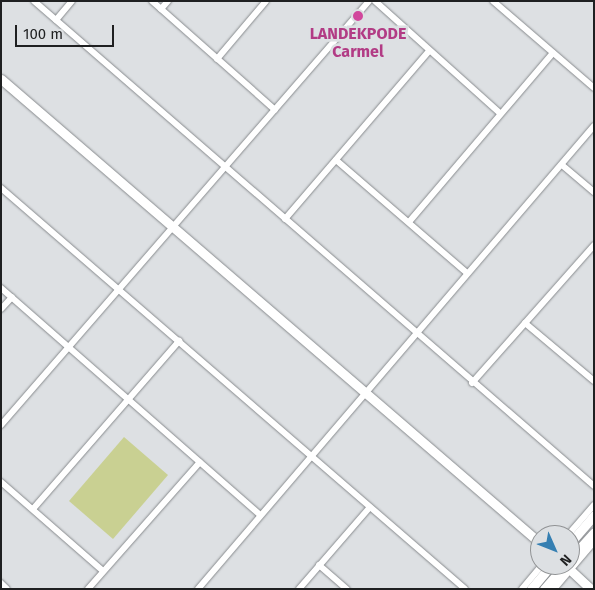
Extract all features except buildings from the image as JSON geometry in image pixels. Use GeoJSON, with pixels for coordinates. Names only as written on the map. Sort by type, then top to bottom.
{"type":"FeatureCollection","features":[{"type":"Feature","properties":{"kind":"street"},"geometry":{"type":"LineString","coordinates":[[34,1],[417,333],[472,383],[594,486]]}},
{"type":"Feature","properties":{"kind":"street"},"geometry":{"type":"LineString","coordinates":[[56,20],[72,1]]}},
{"type":"Feature","properties":{"kind":"street"},"geometry":{"type":"LineString","coordinates":[[152,1],[275,110]]}},
{"type":"Feature","properties":{"kind":"street"},"geometry":{"type":"LineString","coordinates":[[161,9],[168,1]]}},
{"type":"Feature","properties":{"kind":"street"},"geometry":{"type":"LineString","coordinates":[[217,58],[266,1]]}},
{"type":"Feature","properties":{"kind":"street"},"geometry":{"type":"LineString","coordinates":[[1,425],[369,1]]}},
{"type":"Feature","properties":{"kind":"street"},"geometry":{"type":"LineString","coordinates":[[375,1],[500,113]]}},
{"type":"Feature","properties":{"kind":"street"},"geometry":{"type":"LineString","coordinates":[[493,1],[594,88]]}},
{"type":"Feature","properties":{"kind":"street"},"geometry":{"type":"LineString","coordinates":[[286,219],[429,50]]}},
{"type":"Feature","properties":{"kind":"street"},"geometry":{"type":"LineString","coordinates":[[409,222],[553,53]]}},
{"type":"Feature","properties":{"kind":"street"},"geometry":{"type":"LineString","coordinates":[[1,79],[369,392],[530,534]]}},
{"type":"Feature","properties":{"kind":"street"},"geometry":{"type":"LineString","coordinates":[[198,589],[259,514],[369,392],[467,273],[594,126]]}},
{"type":"Feature","properties":{"kind":"street"},"geometry":{"type":"LineString","coordinates":[[336,160],[467,273]]}},
{"type":"Feature","properties":{"kind":"street"},"geometry":{"type":"LineString","coordinates":[[562,165],[594,192]]}},
{"type":"Feature","properties":{"kind":"street"},"geometry":{"type":"LineString","coordinates":[[1,188],[465,589]]}},
{"type":"Feature","properties":{"kind":"street"},"geometry":{"type":"LineString","coordinates":[[472,383],[594,245]]}},
{"type":"Feature","properties":{"kind":"street"},"geometry":{"type":"LineString","coordinates":[[1,288],[259,514]]}},
{"type":"Feature","properties":{"kind":"street"},"geometry":{"type":"LineString","coordinates":[[1,309],[12,297]]}},
{"type":"Feature","properties":{"kind":"street"},"geometry":{"type":"LineString","coordinates":[[525,323],[594,381]]}},
{"type":"Feature","properties":{"kind":"street"},"geometry":{"type":"LineString","coordinates":[[33,509],[179,341]]}},
{"type":"Feature","properties":{"kind":"street"},"geometry":{"type":"LineString","coordinates":[[88,589],[200,462]]}},
{"type":"Feature","properties":{"kind":"street"},"geometry":{"type":"LineString","coordinates":[[1,482],[103,571]]}},
{"type":"Feature","properties":{"kind":"street"},"geometry":{"type":"LineString","coordinates":[[577,525],[594,505]]}},
{"type":"Feature","properties":{"kind":"street"},"geometry":{"type":"LineString","coordinates":[[299,589],[370,507]]}},
{"type":"Feature","properties":{"kind":"street"},"geometry":{"type":"LineString","coordinates":[[580,531],[594,515]]}},
{"type":"Feature","properties":{"kind":"street"},"geometry":{"type":"LineString","coordinates":[[580,548],[594,532]]}},
{"type":"Feature","properties":{"kind":"street"},"geometry":{"type":"LineString","coordinates":[[580,554],[594,542]]}},
{"type":"Feature","properties":{"kind":"street"},"geometry":{"type":"LineString","coordinates":[[319,566],[347,589]]}},
{"type":"Feature","properties":{"kind":"street"},"geometry":{"type":"LineString","coordinates":[[522,589],[534,575]]}},
{"type":"Feature","properties":{"kind":"street"},"geometry":{"type":"LineString","coordinates":[[531,589],[543,575]]}},
{"type":"Feature","properties":{"kind":"street"},"geometry":{"type":"LineString","coordinates":[[544,589],[557,575]]}},
{"type":"Feature","properties":{"kind":"street"},"geometry":{"type":"LineString","coordinates":[[554,589],[561,575]]}},
{"type":"Feature","properties":{"kind":"street"},"geometry":{"type":"LineString","coordinates":[[576,575],[592,589]]}},
{"type":"Feature","properties":{"kind":"street"},"geometry":{"type":"LineString","coordinates":[[1,583],[8,589]]}},
{"type":"Feature","properties":{"kind":"green space"},"geometry":{"type":"Polygon","coordinates":[[[124,437],[168,475],[113,539],[69,501],[124,437]]]}},
{"type":"Feature","properties":{"kind":"place","name":"LANDEKPODE Carmel"},"geometry":{"type":"Point","coordinates":[358,16]}}]}
